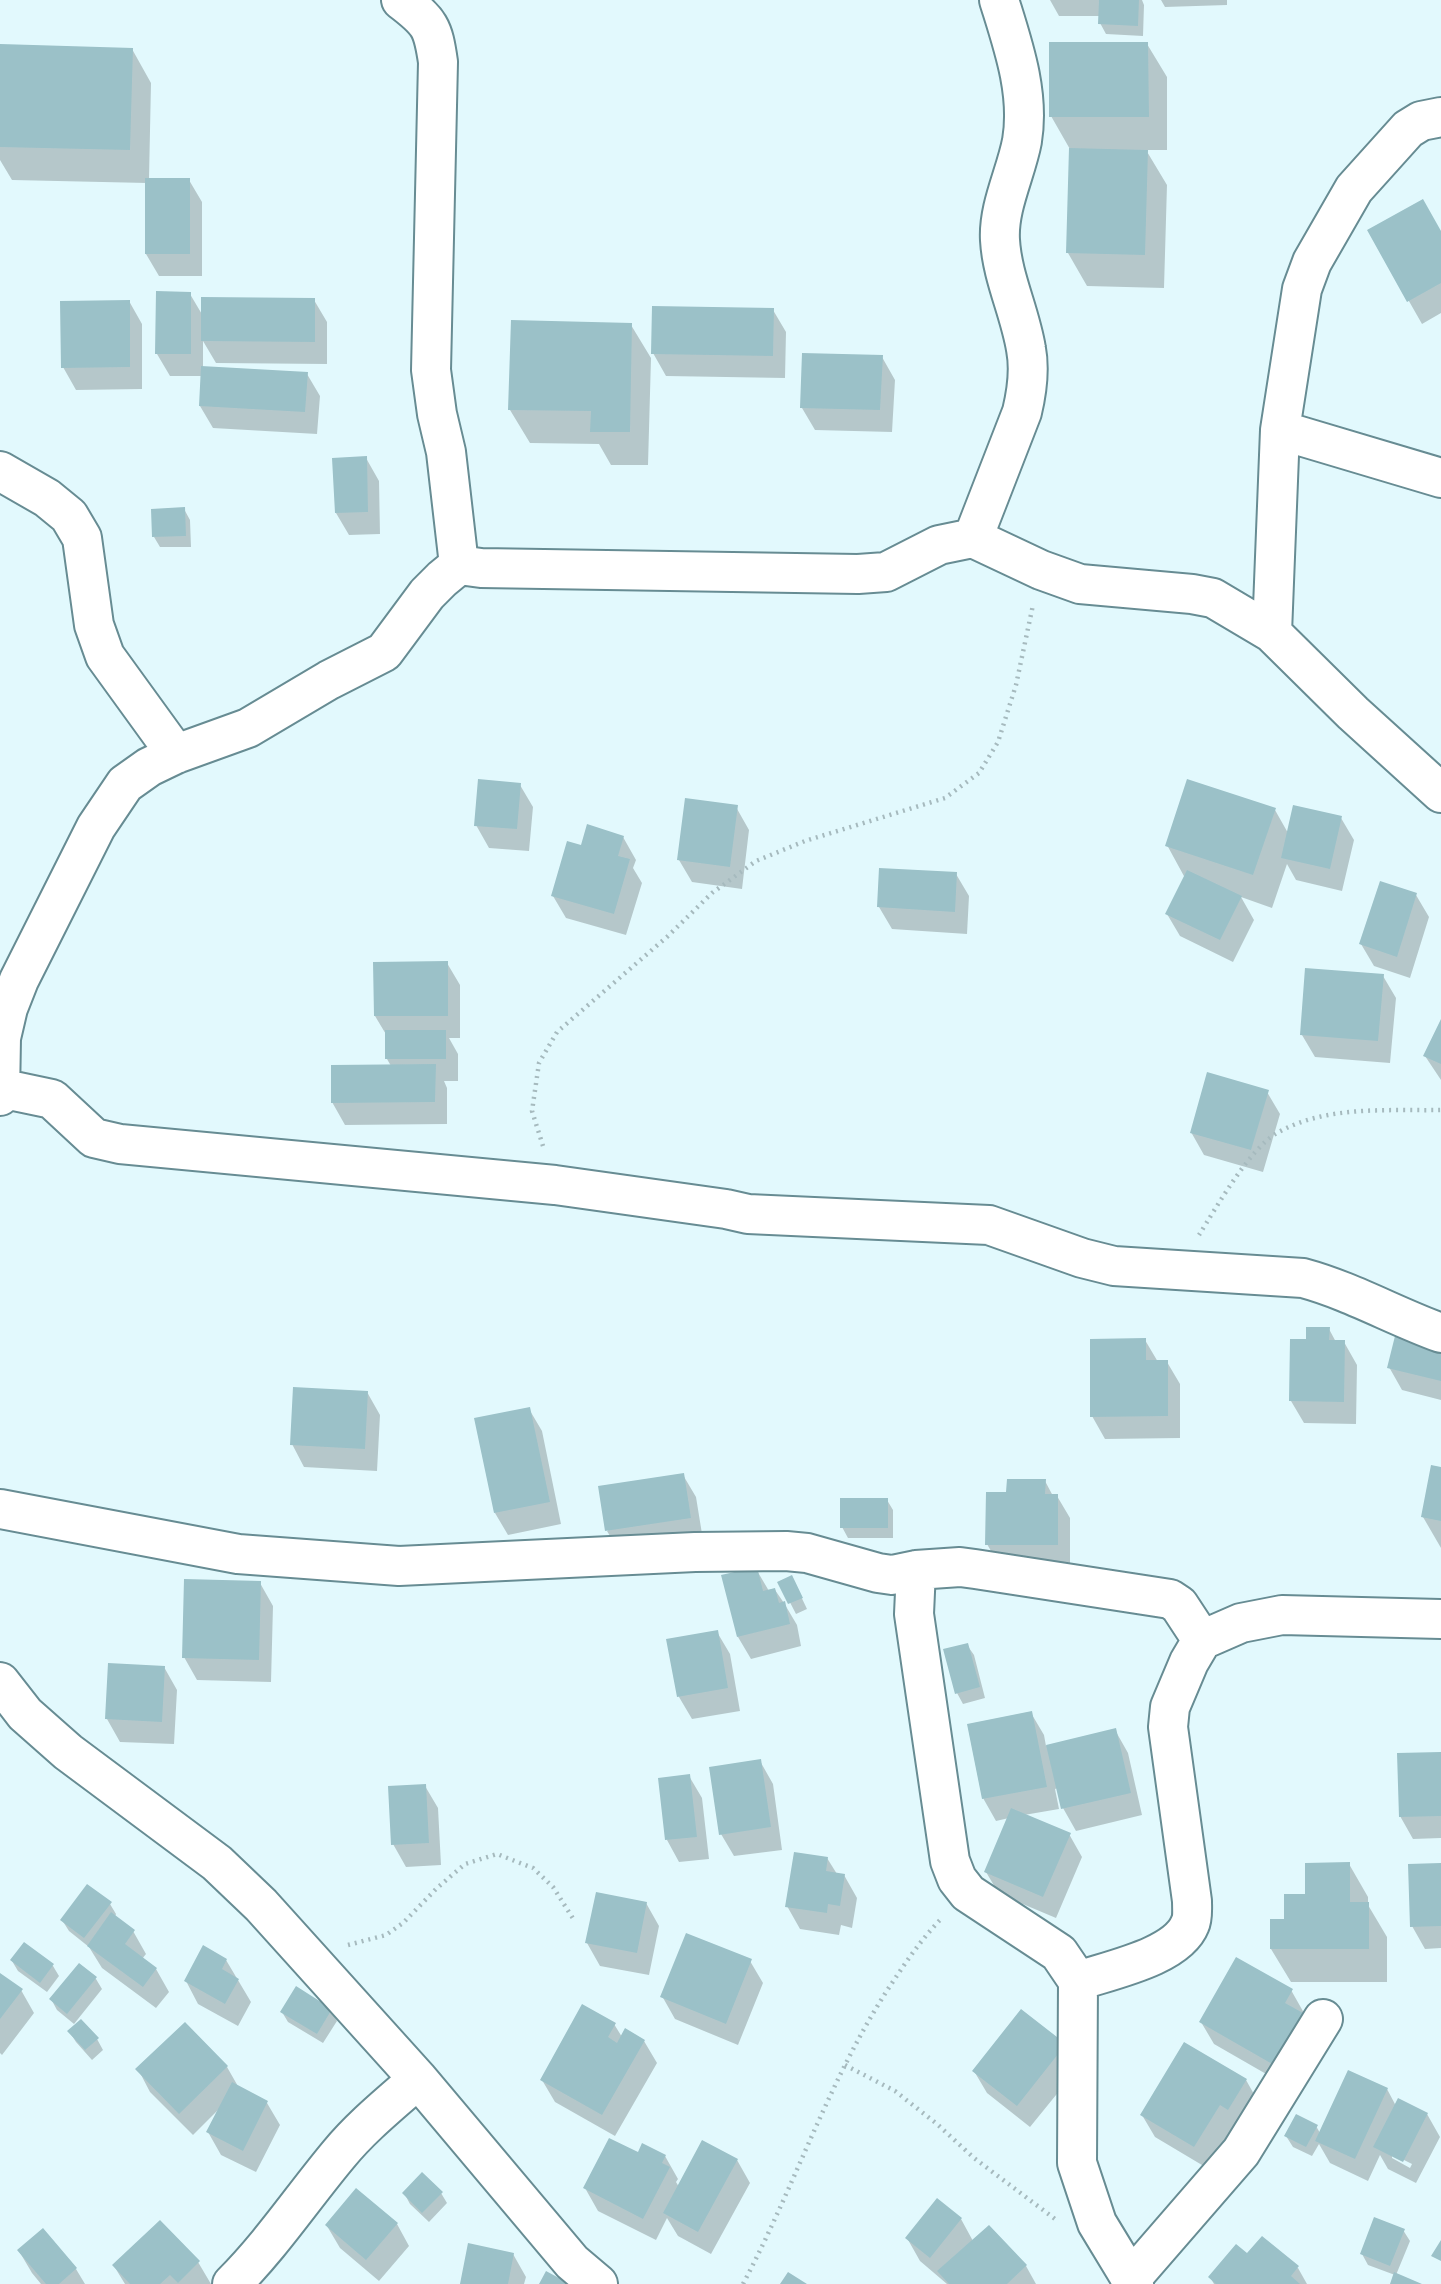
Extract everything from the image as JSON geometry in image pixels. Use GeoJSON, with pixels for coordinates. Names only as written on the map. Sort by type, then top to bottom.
{"type":"FeatureCollection","features":[{"type":"Feature","properties":{"kind":"street"},"geometry":{"type":"LineString","coordinates":[[401,0],[422,15],[434,32],[438,62],[432,370],[437,414],[446,452],[458,565]]}},
{"type":"Feature","properties":{"kind":"street"},"geometry":{"type":"LineString","coordinates":[[973,538],[1022,412],[1027,392],[1026,348],[1001,255],[1000,236],[1002,217],[1022,140],[1023,106],[1017,58],[999,0]]}},
{"type":"Feature","properties":{"kind":"street"},"geometry":{"type":"LineString","coordinates":[[1272,633],[1280,430],[1302,289],[1312,262],[1354,189],[1408,129],[1421,121],[1441,117]]}},
{"type":"Feature","properties":{"kind":"street"},"geometry":{"type":"LineString","coordinates":[[1280,430],[1441,478]]}},
{"type":"Feature","properties":{"kind":"street"},"geometry":{"type":"LineString","coordinates":[[0,471],[47,498],[69,516],[82,538],[93,625],[105,656],[176,754]]}},
{"type":"Feature","properties":{"kind":"street"},"geometry":{"type":"LineString","coordinates":[[0,1096],[1,1038],[8,1008],[19,980],[96,827],[125,784],[149,767],[176,754],[248,728],[329,680],[384,652],[427,594],[458,565],[481,568],[858,574],[886,572],[939,545],[973,538],[1041,570],[1080,584],[1213,598],[1272,633],[1441,793]]}},
{"type":"Feature","properties":{"kind":"street"},"geometry":{"type":"LineString","coordinates":[[0,1088],[52,1099],[94,1138],[120,1144],[555,1185],[748,1214],[989,1225],[1082,1258],[1114,1266],[1303,1278],[1333,1286],[1441,1334]]}},
{"type":"Feature","properties":{"kind":"street"},"geometry":{"type":"LineString","coordinates":[[2,1503],[238,1554],[400,1566],[695,1552],[786,1551],[807,1553],[878,1573],[975,1569],[1170,1599],[1180,1605],[1202,1640]]}},
{"type":"Feature","properties":{"kind":"street"},"geometry":{"type":"LineString","coordinates":[[916,1570],[914,1614],[950,1861],[957,1879],[968,1893],[1059,1953],[1079,1981],[1077,2162],[1097,2223],[1132,2282],[1241,2152],[1323,2019]]}},
{"type":"Feature","properties":{"kind":"street"},"geometry":{"type":"LineString","coordinates":[[1079,1981],[1160,1953],[1178,1942],[1191,1923],[1192,1902],[1168,1727],[1170,1707],[1189,1662],[1202,1640],[1241,1623],[1282,1615],[1441,1619]]}},
{"type":"Feature","properties":{"kind":"street"},"geometry":{"type":"LineString","coordinates":[[0,1682],[25,1714],[68,1752],[217,1863],[261,1905],[418,2079],[572,2262],[598,2284]]}},
{"type":"Feature","properties":{"kind":"street"},"geometry":{"type":"LineString","coordinates":[[232,2284],[257,2259],[340,2152],[372,2119],[418,2079]]}},
{"type":"Feature","properties":{"kind":"path"},"geometry":{"type":"LineString","coordinates":[[555,1185],[532,1111],[539,1063],[556,1032],[668,936],[712,893],[756,861],[805,841],[945,798],[979,773],[998,742],[1016,685],[1041,570]]}},
{"type":"Feature","properties":{"kind":"path"},"geometry":{"type":"LineString","coordinates":[[1177,1270],[1247,1163],[1276,1133],[1318,1118],[1346,1112],[1441,1110]]}},
{"type":"Feature","properties":{"kind":"path"},"geometry":{"type":"LineString","coordinates":[[295,1943],[334,1948],[386,1935],[465,1864],[497,1854],[533,1868],[553,1887],[574,1920]]}},
{"type":"Feature","properties":{"kind":"path"},"geometry":{"type":"LineString","coordinates":[[743,2284],[845,2065],[875,2010],[908,1959],[934,1926],[968,1893]]}},
{"type":"Feature","properties":{"kind":"path"},"geometry":{"type":"LineString","coordinates":[[845,2065],[895,2091],[974,2158],[1055,2219]]}},
{"type":"Feature","properties":{"kind":"building"},"geometry":{"type":"Polygon","coordinates":[[[1099,0],[1139,0],[1138,26],[1098,24],[1099,0]]]}},
{"type":"Feature","properties":{"kind":"building"},"geometry":{"type":"Polygon","coordinates":[[[1049,42],[1148,42],[1149,117],[1049,117],[1049,42]]]}},
{"type":"Feature","properties":{"kind":"building"},"geometry":{"type":"Polygon","coordinates":[[[0,44],[133,48],[130,150],[0,147],[0,44]]]}},
{"type":"Feature","properties":{"kind":"building"},"geometry":{"type":"Polygon","coordinates":[[[1069,148],[1148,150],[1145,255],[1066,253],[1069,148]]]}},
{"type":"Feature","properties":{"kind":"building"},"geometry":{"type":"Polygon","coordinates":[[[145,178],[190,178],[190,254],[145,254],[145,178]]]}},
{"type":"Feature","properties":{"kind":"building"},"geometry":{"type":"Polygon","coordinates":[[[1423,199],[1441,231],[1441,283],[1407,302],[1367,230],[1423,199]]]}},
{"type":"Feature","properties":{"kind":"building"},"geometry":{"type":"Polygon","coordinates":[[[156,291],[191,292],[191,354],[155,354],[156,291]]]}},
{"type":"Feature","properties":{"kind":"building"},"geometry":{"type":"Polygon","coordinates":[[[201,297],[315,298],[315,342],[201,341],[201,297]]]}},
{"type":"Feature","properties":{"kind":"building"},"geometry":{"type":"Polygon","coordinates":[[[130,300],[130,367],[61,368],[60,301],[130,300]]]}},
{"type":"Feature","properties":{"kind":"building"},"geometry":{"type":"Polygon","coordinates":[[[652,306],[774,308],[773,356],[651,354],[652,306]]]}},
{"type":"Feature","properties":{"kind":"building"},"geometry":{"type":"Polygon","coordinates":[[[511,320],[632,323],[630,432],[590,432],[591,411],[508,410],[511,320]]]}},
{"type":"Feature","properties":{"kind":"building"},"geometry":{"type":"Polygon","coordinates":[[[802,353],[883,355],[880,410],[800,408],[802,353]]]}},
{"type":"Feature","properties":{"kind":"building"},"geometry":{"type":"Polygon","coordinates":[[[201,366],[308,372],[305,412],[199,406],[201,366]]]}},
{"type":"Feature","properties":{"kind":"building"},"geometry":{"type":"Polygon","coordinates":[[[367,456],[368,512],[335,513],[332,458],[367,456]]]}},
{"type":"Feature","properties":{"kind":"building"},"geometry":{"type":"Polygon","coordinates":[[[185,507],[186,536],[152,537],[151,509],[185,507]]]}},
{"type":"Feature","properties":{"kind":"building"},"geometry":{"type":"Polygon","coordinates":[[[478,779],[521,783],[517,829],[474,826],[478,779]]]}},
{"type":"Feature","properties":{"kind":"building"},"geometry":{"type":"Polygon","coordinates":[[[1187,779],[1276,808],[1253,875],[1165,846],[1187,779]]]}},
{"type":"Feature","properties":{"kind":"building"},"geometry":{"type":"Polygon","coordinates":[[[685,798],[738,805],[730,867],[677,860],[685,798]]]}},
{"type":"Feature","properties":{"kind":"building"},"geometry":{"type":"Polygon","coordinates":[[[1293,805],[1342,816],[1330,869],[1281,858],[1293,805]]]}},
{"type":"Feature","properties":{"kind":"building"},"geometry":{"type":"Polygon","coordinates":[[[587,824],[624,836],[618,856],[630,859],[614,914],[551,896],[567,841],[581,845],[587,824]]]}},
{"type":"Feature","properties":{"kind":"building"},"geometry":{"type":"Polygon","coordinates":[[[879,868],[957,872],[955,912],[877,907],[879,868]]]}},
{"type":"Feature","properties":{"kind":"building"},"geometry":{"type":"Polygon","coordinates":[[[1187,870],[1242,896],[1220,940],[1165,914],[1187,870]]]}},
{"type":"Feature","properties":{"kind":"building"},"geometry":{"type":"Polygon","coordinates":[[[1380,881],[1417,893],[1397,957],[1359,944],[1380,881]]]}},
{"type":"Feature","properties":{"kind":"building"},"geometry":{"type":"Polygon","coordinates":[[[448,961],[448,1016],[374,1016],[373,962],[448,961]]]}},
{"type":"Feature","properties":{"kind":"building"},"geometry":{"type":"Polygon","coordinates":[[[1305,968],[1384,974],[1378,1041],[1300,1035],[1305,968]]]}},
{"type":"Feature","properties":{"kind":"building"},"geometry":{"type":"Polygon","coordinates":[[[1441,1019],[1441,1064],[1423,1056],[1441,1019]]]}},
{"type":"Feature","properties":{"kind":"building"},"geometry":{"type":"Polygon","coordinates":[[[385,1030],[446,1030],[446,1059],[385,1059],[385,1030]]]}},
{"type":"Feature","properties":{"kind":"building"},"geometry":{"type":"Polygon","coordinates":[[[436,1064],[435,1102],[331,1103],[331,1065],[436,1064]]]}},
{"type":"Feature","properties":{"kind":"building"},"geometry":{"type":"Polygon","coordinates":[[[1207,1072],[1269,1090],[1251,1150],[1190,1133],[1207,1072]]]}},
{"type":"Feature","properties":{"kind":"building"},"geometry":{"type":"Polygon","coordinates":[[[1306,1327],[1330,1327],[1329,1340],[1345,1340],[1344,1402],[1289,1401],[1290,1339],[1306,1339],[1306,1327]]]}},
{"type":"Feature","properties":{"kind":"building"},"geometry":{"type":"Polygon","coordinates":[[[1395,1336],[1441,1347],[1441,1381],[1387,1368],[1395,1336]]]}},
{"type":"Feature","properties":{"kind":"building"},"geometry":{"type":"Polygon","coordinates":[[[1146,1338],[1146,1360],[1168,1360],[1168,1416],[1090,1417],[1090,1339],[1146,1338]]]}},
{"type":"Feature","properties":{"kind":"building"},"geometry":{"type":"Polygon","coordinates":[[[293,1387],[368,1391],[365,1449],[290,1445],[293,1387]]]}},
{"type":"Feature","properties":{"kind":"building"},"geometry":{"type":"Polygon","coordinates":[[[530,1407],[550,1502],[494,1513],[474,1418],[530,1407]]]}},
{"type":"Feature","properties":{"kind":"building"},"geometry":{"type":"Polygon","coordinates":[[[1431,1465],[1441,1467],[1441,1521],[1421,1517],[1431,1465]]]}},
{"type":"Feature","properties":{"kind":"building"},"geometry":{"type":"Polygon","coordinates":[[[684,1473],[691,1518],[605,1531],[598,1486],[684,1473]]]}},
{"type":"Feature","properties":{"kind":"building"},"geometry":{"type":"Polygon","coordinates":[[[1007,1479],[1046,1479],[1045,1494],[1058,1494],[1058,1545],[985,1545],[986,1492],[1006,1492],[1007,1479]]]}},
{"type":"Feature","properties":{"kind":"building"},"geometry":{"type":"Polygon","coordinates":[[[840,1498],[888,1498],[888,1528],[840,1528],[840,1498]]]}},
{"type":"Feature","properties":{"kind":"building"},"geometry":{"type":"Polygon","coordinates":[[[757,1567],[763,1591],[775,1588],[779,1603],[785,1601],[790,1624],[737,1637],[721,1575],[757,1567]]]}},
{"type":"Feature","properties":{"kind":"building"},"geometry":{"type":"Polygon","coordinates":[[[792,1575],[803,1598],[788,1604],[777,1582],[792,1575]]]}},
{"type":"Feature","properties":{"kind":"building"},"geometry":{"type":"Polygon","coordinates":[[[184,1579],[261,1581],[259,1660],[182,1658],[184,1579]]]}},
{"type":"Feature","properties":{"kind":"building"},"geometry":{"type":"Polygon","coordinates":[[[718,1630],[728,1688],[677,1697],[666,1639],[718,1630]]]}},
{"type":"Feature","properties":{"kind":"building"},"geometry":{"type":"Polygon","coordinates":[[[968,1643],[980,1687],[955,1694],[943,1649],[968,1643]]]}},
{"type":"Feature","properties":{"kind":"building"},"geometry":{"type":"Polygon","coordinates":[[[108,1663],[165,1666],[162,1722],[105,1719],[108,1663]]]}},
{"type":"Feature","properties":{"kind":"building"},"geometry":{"type":"Polygon","coordinates":[[[1032,1711],[1047,1787],[982,1799],[967,1724],[1032,1711]]]}},
{"type":"Feature","properties":{"kind":"building"},"geometry":{"type":"Polygon","coordinates":[[[1116,1728],[1131,1793],[1061,1809],[1046,1745],[1116,1728]]]}},
{"type":"Feature","properties":{"kind":"building"},"geometry":{"type":"Polygon","coordinates":[[[1441,1752],[1441,1816],[1399,1817],[1397,1753],[1441,1752]]]}},
{"type":"Feature","properties":{"kind":"building"},"geometry":{"type":"Polygon","coordinates":[[[761,1759],[771,1827],[719,1835],[709,1767],[761,1759]]]}},
{"type":"Feature","properties":{"kind":"building"},"geometry":{"type":"Polygon","coordinates":[[[690,1774],[697,1837],[665,1840],[658,1778],[690,1774]]]}},
{"type":"Feature","properties":{"kind":"building"},"geometry":{"type":"Polygon","coordinates":[[[426,1784],[429,1843],[391,1845],[388,1786],[426,1784]]]}},
{"type":"Feature","properties":{"kind":"building"},"geometry":{"type":"Polygon","coordinates":[[[1011,1808],[1071,1833],[1043,1897],[984,1872],[1011,1808]]]}},
{"type":"Feature","properties":{"kind":"building"},"geometry":{"type":"Polygon","coordinates":[[[794,1852],[828,1857],[826,1871],[845,1874],[840,1906],[828,1904],[827,1913],[785,1907],[794,1852]]]}},
{"type":"Feature","properties":{"kind":"building"},"geometry":{"type":"Polygon","coordinates":[[[1350,1862],[1350,1902],[1369,1902],[1369,1949],[1270,1949],[1270,1919],[1284,1919],[1284,1894],[1305,1894],[1305,1863],[1350,1862]]]}},
{"type":"Feature","properties":{"kind":"building"},"geometry":{"type":"Polygon","coordinates":[[[1441,1863],[1441,1926],[1410,1927],[1408,1864],[1441,1863]]]}},
{"type":"Feature","properties":{"kind":"building"},"geometry":{"type":"Polygon","coordinates":[[[87,1884],[112,1902],[84,1938],[60,1920],[87,1884]]]}},
{"type":"Feature","properties":{"kind":"building"},"geometry":{"type":"Polygon","coordinates":[[[596,1892],[647,1902],[637,1953],[585,1943],[596,1892]]]}},
{"type":"Feature","properties":{"kind":"building"},"geometry":{"type":"Polygon","coordinates":[[[111,1912],[135,1930],[125,1944],[157,1968],[143,1987],[87,1946],[111,1912]]]}},
{"type":"Feature","properties":{"kind":"building"},"geometry":{"type":"Polygon","coordinates":[[[686,1933],[752,1959],[726,2024],[660,1997],[686,1933]]]}},
{"type":"Feature","properties":{"kind":"building"},"geometry":{"type":"Polygon","coordinates":[[[24,1942],[54,1964],[40,1983],[10,1960],[24,1942]]]}},
{"type":"Feature","properties":{"kind":"building"},"geometry":{"type":"Polygon","coordinates":[[[203,1945],[227,1959],[222,1969],[239,1979],[225,2004],[184,1981],[203,1945]]]}},
{"type":"Feature","properties":{"kind":"building"},"geometry":{"type":"Polygon","coordinates":[[[1236,1957],[1293,1989],[1285,2003],[1303,2013],[1274,2065],[1199,2022],[1236,1957]]]}},
{"type":"Feature","properties":{"kind":"building"},"geometry":{"type":"Polygon","coordinates":[[[79,1963],[97,1977],[67,2014],[49,1999],[79,1963]]]}},
{"type":"Feature","properties":{"kind":"building"},"geometry":{"type":"Polygon","coordinates":[[[0,1973],[23,1989],[0,2019],[0,1973]]]}},
{"type":"Feature","properties":{"kind":"building"},"geometry":{"type":"Polygon","coordinates":[[[296,1986],[332,2009],[317,2034],[280,2012],[296,1986]]]}},
{"type":"Feature","properties":{"kind":"building"},"geometry":{"type":"Polygon","coordinates":[[[582,2004],[616,2023],[608,2037],[617,2043],[625,2028],[645,2040],[602,2115],[540,2080],[582,2004]]]}},
{"type":"Feature","properties":{"kind":"building"},"geometry":{"type":"Polygon","coordinates":[[[1021,2009],[1066,2044],[1017,2106],[972,2071],[1021,2009]]]}},
{"type":"Feature","properties":{"kind":"building"},"geometry":{"type":"Polygon","coordinates":[[[81,2019],[99,2038],[85,2050],[67,2031],[81,2019]]]}},
{"type":"Feature","properties":{"kind":"building"},"geometry":{"type":"Polygon","coordinates":[[[185,2022],[228,2066],[179,2114],[135,2069],[185,2022]]]}},
{"type":"Feature","properties":{"kind":"building"},"geometry":{"type":"Polygon","coordinates":[[[1184,2042],[1247,2079],[1228,2110],[1220,2105],[1194,2147],[1140,2115],[1184,2042]]]}},
{"type":"Feature","properties":{"kind":"building"},"geometry":{"type":"Polygon","coordinates":[[[1348,2070],[1388,2088],[1355,2159],[1315,2141],[1348,2070]]]}},
{"type":"Feature","properties":{"kind":"building"},"geometry":{"type":"Polygon","coordinates":[[[232,2082],[268,2101],[243,2151],[206,2132],[232,2082]]]}},
{"type":"Feature","properties":{"kind":"building"},"geometry":{"type":"Polygon","coordinates":[[[1398,2098],[1428,2113],[1403,2162],[1373,2147],[1398,2098]]]}},
{"type":"Feature","properties":{"kind":"building"},"geometry":{"type":"Polygon","coordinates":[[[1296,2114],[1318,2125],[1306,2147],[1284,2136],[1296,2114]]]}},
{"type":"Feature","properties":{"kind":"building"},"geometry":{"type":"Polygon","coordinates":[[[609,2138],[638,2152],[642,2143],[666,2155],[662,2163],[670,2167],[643,2219],[583,2188],[609,2138]]]}},
{"type":"Feature","properties":{"kind":"building"},"geometry":{"type":"Polygon","coordinates":[[[702,2140],[738,2159],[698,2232],[663,2213],[702,2140]]]}},
{"type":"Feature","properties":{"kind":"building"},"geometry":{"type":"Polygon","coordinates":[[[422,2172],[443,2192],[422,2213],[402,2193],[422,2172]]]}},
{"type":"Feature","properties":{"kind":"building"},"geometry":{"type":"Polygon","coordinates":[[[356,2188],[398,2223],[366,2260],[325,2225],[356,2188]]]}},
{"type":"Feature","properties":{"kind":"building"},"geometry":{"type":"Polygon","coordinates":[[[937,2198],[962,2218],[930,2258],[905,2238],[937,2198]]]}},
{"type":"Feature","properties":{"kind":"building"},"geometry":{"type":"Polygon","coordinates":[[[1374,2217],[1405,2229],[1390,2266],[1360,2254],[1374,2217]]]}},
{"type":"Feature","properties":{"kind":"building"},"geometry":{"type":"Polygon","coordinates":[[[160,2220],[200,2261],[178,2283],[170,2275],[160,2284],[130,2284],[112,2265],[160,2220]]]}},
{"type":"Feature","properties":{"kind":"building"},"geometry":{"type":"Polygon","coordinates":[[[989,2225],[1027,2265],[1007,2284],[949,2284],[937,2271],[989,2225]]]}},
{"type":"Feature","properties":{"kind":"building"},"geometry":{"type":"Polygon","coordinates":[[[43,2228],[77,2268],[59,2284],[46,2284],[17,2250],[43,2228]]]}},
{"type":"Feature","properties":{"kind":"building"},"geometry":{"type":"Polygon","coordinates":[[[1262,2236],[1299,2266],[1291,2276],[1300,2284],[1216,2284],[1208,2277],[1236,2244],[1247,2253],[1262,2236]]]}},
{"type":"Feature","properties":{"kind":"building"},"geometry":{"type":"Polygon","coordinates":[[[1441,2240],[1441,2261],[1431,2256],[1441,2240]]]}},
{"type":"Feature","properties":{"kind":"building"},"geometry":{"type":"Polygon","coordinates":[[[468,2243],[514,2253],[508,2284],[460,2284],[468,2243]]]}},
{"type":"Feature","properties":{"kind":"building"},"geometry":{"type":"Polygon","coordinates":[[[546,2271],[570,2284],[539,2284],[546,2271]]]}},
{"type":"Feature","properties":{"kind":"building"},"geometry":{"type":"Polygon","coordinates":[[[788,2272],[807,2284],[780,2284],[788,2272]]]}},
{"type":"Feature","properties":{"kind":"building"},"geometry":{"type":"Polygon","coordinates":[[[1394,2272],[1422,2284],[1390,2284],[1394,2272]]]}}]}
